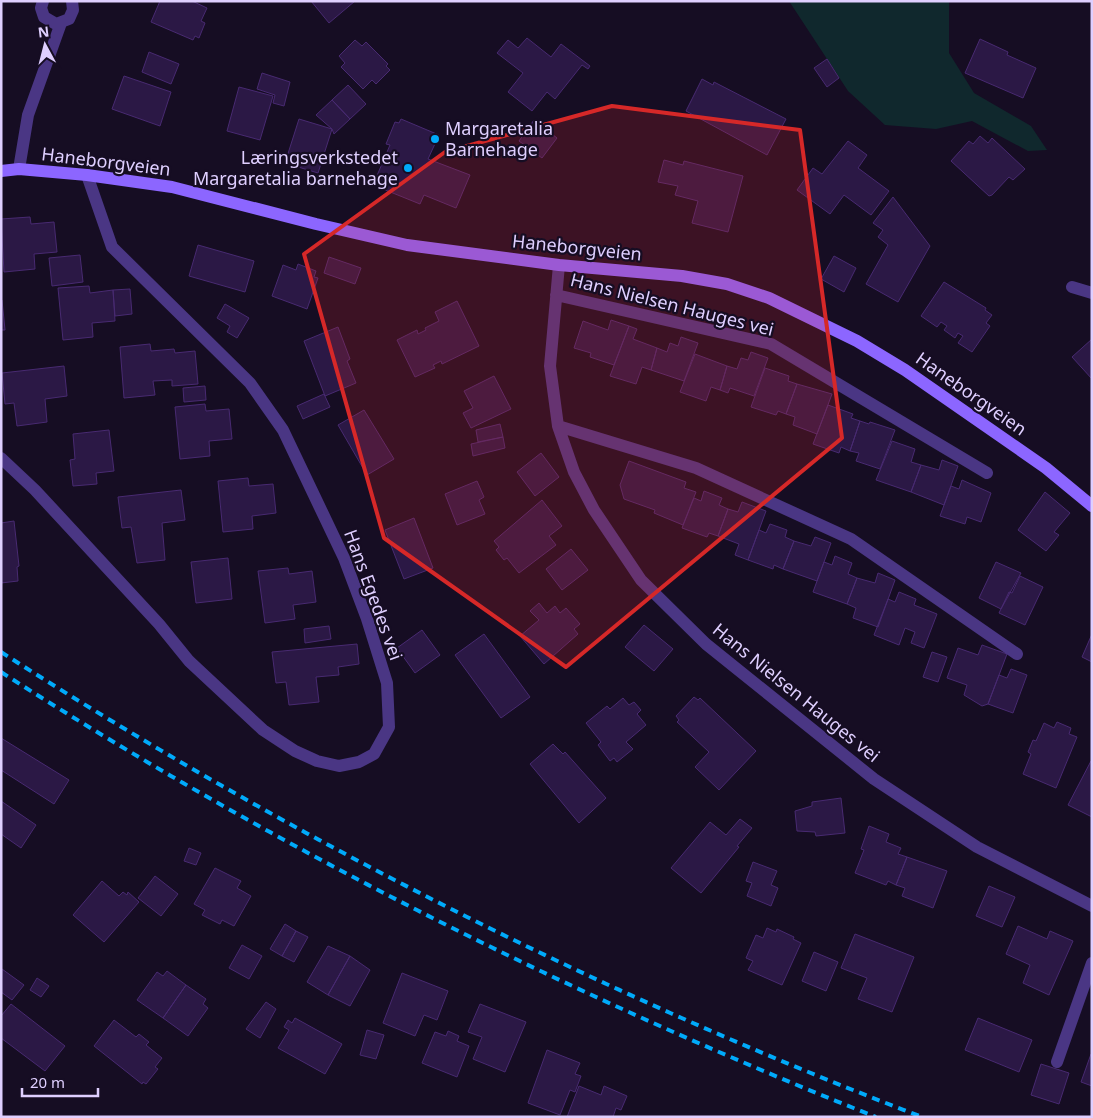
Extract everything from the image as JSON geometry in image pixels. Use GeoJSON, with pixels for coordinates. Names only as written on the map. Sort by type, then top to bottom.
{"type":"FeatureCollection","features":[{"type":"Feature","properties":{"kind":"street"},"geometry":{"type":"LineString","coordinates":[[43,1],[41,8],[44,17],[52,23],[65,22],[72,14],[72,1]]}},
{"type":"Feature","properties":{"kind":"street"},"geometry":{"type":"LineString","coordinates":[[19,169],[28,115],[60,23]]}},
{"type":"Feature","properties":{"kind":"street","name":"Haneborgveien"},"geometry":{"type":"LineString","coordinates":[[1,171],[19,169],[87,175],[172,187],[407,245],[558,265],[682,276],[727,284],[769,298],[857,341],[905,370],[1046,468],[1092,506]]}},
{"type":"Feature","properties":{"kind":"street","name":"Hans Egedes vei"},"geometry":{"type":"LineString","coordinates":[[1,458],[35,490],[159,624],[189,661],[263,730],[295,751],[317,761],[339,766],[359,762],[374,754],[389,727],[387,683],[367,619],[344,558],[283,430],[250,383],[112,247],[87,175]]}},
{"type":"Feature","properties":{"kind":"street","name":"Hans Nielsen Hauges vei"},"geometry":{"type":"LineString","coordinates":[[558,265],[550,366],[558,426],[578,479],[594,510],[641,580],[706,644],[874,779],[977,847],[1092,906]]}},
{"type":"Feature","properties":{"kind":"street"},"geometry":{"type":"LineString","coordinates":[[1072,287],[1092,293]]}},
{"type":"Feature","properties":{"kind":"street","name":"Hans Nielsen Hauges vei"},"geometry":{"type":"LineString","coordinates":[[556,296],[771,344],[987,472]]}},
{"type":"Feature","properties":{"kind":"street"},"geometry":{"type":"LineString","coordinates":[[558,426],[696,468],[851,539],[1017,654]]}},
{"type":"Feature","properties":{"kind":"street"},"geometry":{"type":"LineString","coordinates":[[1057,1062],[1092,963]]}},
{"type":"Feature","properties":{"kind":"highlighted area"},"geometry":{"type":"Polygon","coordinates":[[[612,106],[800,130],[842,438],[566,667],[384,538],[304,254],[445,152],[612,106]]]}},
{"type":"Feature","properties":{"kind":"green space"},"geometry":{"type":"Polygon","coordinates":[[[789,1],[949,1],[949,53],[974,93],[1031,126],[1047,150],[1028,151],[972,121],[936,129],[885,125],[848,91],[789,1]]]}},
{"type":"Feature","properties":{"kind":"building"},"geometry":{"type":"Polygon","coordinates":[[[160,1],[192,1],[207,8],[201,21],[205,23],[199,38],[195,36],[193,40],[151,22],[160,1]]]}},
{"type":"Feature","properties":{"kind":"building"},"geometry":{"type":"Polygon","coordinates":[[[311,1],[355,1],[329,23],[311,1]]]}},
{"type":"Feature","properties":{"kind":"building"},"geometry":{"type":"Polygon","coordinates":[[[527,38],[551,57],[561,44],[590,66],[588,69],[582,65],[555,99],[547,92],[532,111],[508,92],[523,73],[497,53],[508,40],[518,48],[527,38]]]}},
{"type":"Feature","properties":{"kind":"building"},"geometry":{"type":"Polygon","coordinates":[[[980,39],[1008,52],[1007,55],[1036,68],[1023,98],[965,73],[980,39]]]}},
{"type":"Feature","properties":{"kind":"building"},"geometry":{"type":"Polygon","coordinates":[[[355,40],[362,46],[366,42],[388,64],[386,66],[390,70],[376,84],[372,80],[363,89],[341,67],[345,63],[339,56],[355,40]]]}},
{"type":"Feature","properties":{"kind":"building"},"geometry":{"type":"Polygon","coordinates":[[[149,52],[179,64],[171,84],[142,72],[149,52]]]}},
{"type":"Feature","properties":{"kind":"building"},"geometry":{"type":"Polygon","coordinates":[[[827,59],[839,78],[827,87],[814,68],[827,59]]]}},
{"type":"Feature","properties":{"kind":"building"},"geometry":{"type":"Polygon","coordinates":[[[262,73],[290,82],[284,106],[273,103],[275,95],[257,89],[262,73]]]}},
{"type":"Feature","properties":{"kind":"building"},"geometry":{"type":"Polygon","coordinates":[[[124,76],[171,92],[160,126],[112,109],[124,76]]]}},
{"type":"Feature","properties":{"kind":"building"},"geometry":{"type":"Polygon","coordinates":[[[702,79],[713,85],[714,82],[786,119],[767,155],[686,111],[702,79]]]}},
{"type":"Feature","properties":{"kind":"building"},"geometry":{"type":"Polygon","coordinates":[[[348,85],[366,104],[350,119],[332,100],[348,85]]]}},
{"type":"Feature","properties":{"kind":"building"},"geometry":{"type":"Polygon","coordinates":[[[239,87],[273,96],[260,140],[227,131],[239,87]]]}},
{"type":"Feature","properties":{"kind":"building"},"geometry":{"type":"Polygon","coordinates":[[[332,100],[350,119],[334,134],[332,129],[316,115],[332,100]]]}},
{"type":"Feature","properties":{"kind":"building"},"geometry":{"type":"Polygon","coordinates":[[[299,119],[332,129],[318,173],[285,163],[299,119]]]}},
{"type":"Feature","properties":{"kind":"building"},"geometry":{"type":"Polygon","coordinates":[[[401,119],[439,135],[428,159],[470,175],[456,208],[424,195],[420,204],[373,185],[390,145],[386,144],[395,122],[399,123],[401,119]]]}},
{"type":"Feature","properties":{"kind":"building"},"geometry":{"type":"Polygon","coordinates":[[[534,120],[557,138],[542,158],[519,141],[534,120]]]}},
{"type":"Feature","properties":{"kind":"building"},"geometry":{"type":"Polygon","coordinates":[[[980,136],[988,143],[992,138],[1025,169],[1013,180],[1009,177],[989,196],[951,161],[969,141],[973,144],[980,136]]]}},
{"type":"Feature","properties":{"kind":"building"},"geometry":{"type":"Polygon","coordinates":[[[848,141],[867,155],[858,168],[889,191],[871,215],[844,195],[830,214],[797,190],[813,168],[822,174],[848,141]]]}},
{"type":"Feature","properties":{"kind":"building"},"geometry":{"type":"Polygon","coordinates":[[[664,160],[683,165],[684,161],[743,176],[728,232],[692,223],[698,201],[675,195],[678,186],[658,182],[664,160]]]}},
{"type":"Feature","properties":{"kind":"building"},"geometry":{"type":"Polygon","coordinates":[[[893,197],[930,246],[898,302],[866,284],[888,245],[878,237],[883,230],[873,223],[893,197]]]}},
{"type":"Feature","properties":{"kind":"building"},"geometry":{"type":"Polygon","coordinates":[[[30,217],[31,224],[54,222],[57,252],[34,254],[35,269],[4,272],[1,219],[30,217]]]}},
{"type":"Feature","properties":{"kind":"building"},"geometry":{"type":"Polygon","coordinates":[[[198,245],[254,261],[245,292],[189,276],[198,245]]]}},
{"type":"Feature","properties":{"kind":"building"},"geometry":{"type":"Polygon","coordinates":[[[80,255],[83,282],[52,286],[49,258],[80,255]]]}},
{"type":"Feature","properties":{"kind":"building"},"geometry":{"type":"Polygon","coordinates":[[[834,256],[856,268],[844,292],[821,279],[834,256]]]}},
{"type":"Feature","properties":{"kind":"building"},"geometry":{"type":"Polygon","coordinates":[[[329,257],[361,268],[355,284],[324,273],[329,257]]]}},
{"type":"Feature","properties":{"kind":"building"},"geometry":{"type":"Polygon","coordinates":[[[298,264],[316,271],[314,277],[318,278],[307,309],[272,296],[283,265],[296,270],[298,264]]]}},
{"type":"Feature","properties":{"kind":"building"},"geometry":{"type":"Polygon","coordinates":[[[944,282],[986,308],[985,310],[992,315],[986,323],[990,326],[972,352],[958,343],[963,336],[958,333],[955,338],[944,330],[947,326],[941,322],[937,327],[921,316],[944,282]]]}},
{"type":"Feature","properties":{"kind":"building"},"geometry":{"type":"Polygon","coordinates":[[[89,286],[90,293],[113,290],[115,321],[92,323],[93,337],[63,340],[58,288],[89,286]]]}},
{"type":"Feature","properties":{"kind":"building"},"geometry":{"type":"Polygon","coordinates":[[[130,289],[132,314],[115,316],[113,290],[130,289]]]}},
{"type":"Feature","properties":{"kind":"building"},"geometry":{"type":"Polygon","coordinates":[[[2,300],[5,330],[1,330],[2,300]]]}},
{"type":"Feature","properties":{"kind":"building"},"geometry":{"type":"Polygon","coordinates":[[[457,301],[479,346],[442,364],[441,361],[433,365],[435,368],[415,377],[397,340],[417,330],[418,334],[426,330],[425,328],[439,321],[435,312],[457,301]]]}},
{"type":"Feature","properties":{"kind":"building"},"geometry":{"type":"Polygon","coordinates":[[[225,304],[249,318],[237,338],[227,332],[230,326],[217,318],[225,304]]]}},
{"type":"Feature","properties":{"kind":"building"},"geometry":{"type":"Polygon","coordinates":[[[611,320],[629,326],[614,365],[590,357],[591,353],[574,348],[583,321],[608,330],[611,320]]]}},
{"type":"Feature","properties":{"kind":"building"},"geometry":{"type":"Polygon","coordinates":[[[629,326],[637,329],[633,339],[657,348],[651,370],[642,367],[636,384],[610,376],[629,326]]]}},
{"type":"Feature","properties":{"kind":"building"},"geometry":{"type":"Polygon","coordinates":[[[338,327],[350,359],[347,361],[356,383],[325,396],[304,341],[338,327]]]}},
{"type":"Feature","properties":{"kind":"building"},"geometry":{"type":"Polygon","coordinates":[[[681,337],[698,343],[684,381],[651,370],[657,348],[667,352],[670,343],[678,346],[681,337]]]}},
{"type":"Feature","properties":{"kind":"building"},"geometry":{"type":"Polygon","coordinates":[[[1092,339],[1092,379],[1072,357],[1092,339]]]}},
{"type":"Feature","properties":{"kind":"building"},"geometry":{"type":"Polygon","coordinates":[[[150,344],[151,351],[174,349],[175,353],[195,351],[198,384],[172,386],[172,380],[153,381],[155,395],[124,398],[120,347],[150,344]]]}},
{"type":"Feature","properties":{"kind":"building"},"geometry":{"type":"Polygon","coordinates":[[[751,352],[768,358],[754,396],[730,388],[728,393],[720,390],[727,366],[737,369],[741,358],[748,360],[751,352]]]}},
{"type":"Feature","properties":{"kind":"building"},"geometry":{"type":"Polygon","coordinates":[[[695,354],[727,366],[720,390],[711,387],[706,401],[680,392],[695,354]]]}},
{"type":"Feature","properties":{"kind":"building"},"geometry":{"type":"Polygon","coordinates":[[[64,366],[67,396],[45,399],[47,422],[17,426],[14,403],[5,404],[2,373],[64,366]]]}},
{"type":"Feature","properties":{"kind":"building"},"geometry":{"type":"Polygon","coordinates":[[[765,368],[789,376],[788,381],[797,384],[786,414],[778,411],[776,415],[751,407],[765,368]]]}},
{"type":"Feature","properties":{"kind":"building"},"geometry":{"type":"Polygon","coordinates":[[[494,376],[511,409],[471,428],[463,413],[473,408],[464,391],[494,376]]]}},
{"type":"Feature","properties":{"kind":"building"},"geometry":{"type":"Polygon","coordinates":[[[797,384],[832,394],[817,434],[793,425],[795,417],[786,414],[797,384]]]}},
{"type":"Feature","properties":{"kind":"building"},"geometry":{"type":"Polygon","coordinates":[[[205,386],[206,400],[184,402],[183,388],[205,386]]]}},
{"type":"Feature","properties":{"kind":"building"},"geometry":{"type":"Polygon","coordinates":[[[324,394],[330,407],[303,419],[297,406],[324,394]]]}},
{"type":"Feature","properties":{"kind":"building"},"geometry":{"type":"Polygon","coordinates":[[[205,404],[206,411],[229,409],[232,439],[209,441],[210,456],[180,459],[175,407],[205,404]]]}},
{"type":"Feature","properties":{"kind":"building"},"geometry":{"type":"Polygon","coordinates":[[[828,405],[853,414],[851,418],[860,421],[850,451],[841,447],[839,453],[813,444],[828,405]]]}},
{"type":"Feature","properties":{"kind":"building"},"geometry":{"type":"Polygon","coordinates":[[[364,410],[394,459],[367,475],[338,425],[364,410]]]}},
{"type":"Feature","properties":{"kind":"building"},"geometry":{"type":"Polygon","coordinates":[[[860,421],[869,424],[870,422],[895,430],[880,469],[856,461],[859,453],[850,451],[860,421]]]}},
{"type":"Feature","properties":{"kind":"building"},"geometry":{"type":"Polygon","coordinates":[[[500,424],[503,437],[478,442],[476,430],[500,424]]]}},
{"type":"Feature","properties":{"kind":"building"},"geometry":{"type":"Polygon","coordinates":[[[109,430],[114,471],[96,473],[97,484],[73,486],[70,460],[75,459],[73,434],[109,430]]]}},
{"type":"Feature","properties":{"kind":"building"},"geometry":{"type":"Polygon","coordinates":[[[503,437],[505,448],[473,456],[471,444],[503,437]]]}},
{"type":"Feature","properties":{"kind":"building"},"geometry":{"type":"Polygon","coordinates":[[[892,441],[915,449],[911,462],[921,465],[911,492],[876,480],[892,441]]]}},
{"type":"Feature","properties":{"kind":"building"},"geometry":{"type":"Polygon","coordinates":[[[541,453],[559,477],[535,496],[517,472],[541,453]]]}},
{"type":"Feature","properties":{"kind":"building"},"geometry":{"type":"Polygon","coordinates":[[[942,460],[958,466],[944,505],[911,492],[921,465],[939,470],[942,460]]]}},
{"type":"Feature","properties":{"kind":"building"},"geometry":{"type":"Polygon","coordinates":[[[629,461],[686,482],[684,488],[696,492],[683,525],[654,513],[655,510],[624,499],[620,485],[629,461]]]}},
{"type":"Feature","properties":{"kind":"building"},"geometry":{"type":"Polygon","coordinates":[[[248,478],[249,486],[273,484],[276,513],[252,516],[253,529],[223,532],[218,481],[248,478]]]}},
{"type":"Feature","properties":{"kind":"building"},"geometry":{"type":"Polygon","coordinates":[[[962,480],[991,493],[981,522],[967,517],[965,524],[940,516],[951,486],[959,489],[962,480]]]}},
{"type":"Feature","properties":{"kind":"building"},"geometry":{"type":"Polygon","coordinates":[[[477,481],[484,497],[479,500],[485,514],[457,525],[445,494],[477,481]]]}},
{"type":"Feature","properties":{"kind":"building"},"geometry":{"type":"Polygon","coordinates":[[[181,490],[185,520],[162,523],[165,560],[137,563],[131,527],[122,528],[118,497],[181,490]]]}},
{"type":"Feature","properties":{"kind":"building"},"geometry":{"type":"Polygon","coordinates":[[[704,491],[722,498],[719,505],[728,509],[718,536],[709,533],[707,537],[682,528],[694,498],[701,501],[704,491]]]}},
{"type":"Feature","properties":{"kind":"building"},"geometry":{"type":"Polygon","coordinates":[[[1045,492],[1070,513],[1054,532],[1059,535],[1046,551],[1018,530],[1045,492]]]}},
{"type":"Feature","properties":{"kind":"building"},"geometry":{"type":"Polygon","coordinates":[[[542,500],[562,526],[549,536],[556,545],[519,573],[507,558],[504,560],[496,550],[499,547],[494,541],[542,500]]]}},
{"type":"Feature","properties":{"kind":"building"},"geometry":{"type":"Polygon","coordinates":[[[742,502],[766,511],[748,560],[735,555],[739,544],[718,536],[728,509],[738,512],[742,502]]]}},
{"type":"Feature","properties":{"kind":"building"},"geometry":{"type":"Polygon","coordinates":[[[414,518],[433,568],[404,579],[385,530],[414,518]]]}},
{"type":"Feature","properties":{"kind":"building"},"geometry":{"type":"Polygon","coordinates":[[[14,521],[19,566],[17,567],[18,581],[1,583],[1,523],[14,521]]]}},
{"type":"Feature","properties":{"kind":"building"},"geometry":{"type":"Polygon","coordinates":[[[770,524],[787,530],[785,537],[794,541],[783,569],[774,565],[773,569],[748,560],[759,530],[766,533],[770,524]]]}},
{"type":"Feature","properties":{"kind":"building"},"geometry":{"type":"Polygon","coordinates":[[[815,537],[831,543],[817,581],[783,569],[794,541],[811,546],[815,537]]]}},
{"type":"Feature","properties":{"kind":"building"},"geometry":{"type":"Polygon","coordinates":[[[571,549],[588,570],[562,590],[546,569],[571,549]]]}},
{"type":"Feature","properties":{"kind":"building"},"geometry":{"type":"Polygon","coordinates":[[[835,556],[852,563],[848,574],[857,578],[847,604],[813,592],[824,562],[832,565],[835,556]]]}},
{"type":"Feature","properties":{"kind":"building"},"geometry":{"type":"Polygon","coordinates":[[[228,558],[232,599],[196,603],[191,562],[228,558]]]}},
{"type":"Feature","properties":{"kind":"building"},"geometry":{"type":"Polygon","coordinates":[[[996,562],[1021,573],[1001,609],[979,598],[996,562]]]}},
{"type":"Feature","properties":{"kind":"building"},"geometry":{"type":"Polygon","coordinates":[[[288,568],[289,574],[312,571],[316,602],[293,605],[295,619],[265,623],[258,571],[288,568]]]}},
{"type":"Feature","properties":{"kind":"building"},"geometry":{"type":"Polygon","coordinates":[[[878,573],[895,580],[878,627],[853,618],[856,608],[847,604],[857,578],[875,583],[878,573]]]}},
{"type":"Feature","properties":{"kind":"building"},"geometry":{"type":"Polygon","coordinates":[[[1020,576],[1043,587],[1025,625],[999,613],[1009,592],[1012,593],[1020,576]]]}},
{"type":"Feature","properties":{"kind":"building"},"geometry":{"type":"Polygon","coordinates":[[[899,592],[916,599],[914,605],[937,614],[924,648],[911,643],[915,632],[905,628],[899,645],[874,635],[888,599],[895,602],[899,592]]]}},
{"type":"Feature","properties":{"kind":"building"},"geometry":{"type":"Polygon","coordinates":[[[539,603],[547,613],[555,606],[560,613],[566,608],[580,624],[574,629],[578,634],[544,664],[520,636],[539,620],[530,611],[539,603]]]}},
{"type":"Feature","properties":{"kind":"building"},"geometry":{"type":"Polygon","coordinates":[[[644,625],[673,649],[654,671],[625,647],[644,625]]]}},
{"type":"Feature","properties":{"kind":"building"},"geometry":{"type":"Polygon","coordinates":[[[329,626],[331,639],[305,643],[304,629],[329,626]]]}},
{"type":"Feature","properties":{"kind":"building"},"geometry":{"type":"Polygon","coordinates":[[[422,630],[440,655],[415,673],[397,648],[422,630]]]}},
{"type":"Feature","properties":{"kind":"building"},"geometry":{"type":"Polygon","coordinates":[[[484,634],[530,697],[501,718],[455,655],[484,634]]]}},
{"type":"Feature","properties":{"kind":"building"},"geometry":{"type":"Polygon","coordinates":[[[1092,634],[1092,662],[1082,657],[1092,634]]]}},
{"type":"Feature","properties":{"kind":"building"},"geometry":{"type":"Polygon","coordinates":[[[357,644],[359,664],[338,667],[339,675],[316,677],[319,702],[289,705],[286,682],[276,683],[272,652],[357,644]]]}},
{"type":"Feature","properties":{"kind":"building"},"geometry":{"type":"Polygon","coordinates":[[[982,645],[1007,654],[988,704],[982,706],[964,695],[967,685],[947,678],[958,648],[978,655],[982,645]]]}},
{"type":"Feature","properties":{"kind":"building"},"geometry":{"type":"Polygon","coordinates":[[[932,652],[947,657],[938,682],[923,677],[932,652]]]}},
{"type":"Feature","properties":{"kind":"building"},"geometry":{"type":"Polygon","coordinates":[[[1011,669],[1027,675],[1013,713],[988,704],[999,675],[1007,678],[1011,669]]]}},
{"type":"Feature","properties":{"kind":"building"},"geometry":{"type":"Polygon","coordinates":[[[694,697],[698,700],[700,698],[756,751],[719,790],[695,767],[709,752],[677,722],[679,720],[676,716],[694,697]]]}},
{"type":"Feature","properties":{"kind":"building"},"geometry":{"type":"Polygon","coordinates":[[[623,698],[629,705],[634,702],[641,710],[637,714],[646,725],[626,742],[633,749],[617,762],[614,758],[610,761],[598,745],[601,742],[586,723],[607,706],[610,709],[623,698]]]}},
{"type":"Feature","properties":{"kind":"building"},"geometry":{"type":"Polygon","coordinates":[[[1057,722],[1071,728],[1069,734],[1077,737],[1056,788],[1023,774],[1031,754],[1028,752],[1033,740],[1036,741],[1044,723],[1054,728],[1057,722]]]}},
{"type":"Feature","properties":{"kind":"building"},"geometry":{"type":"Polygon","coordinates":[[[1,738],[69,780],[54,804],[1,770],[1,738]]]}},
{"type":"Feature","properties":{"kind":"building"},"geometry":{"type":"Polygon","coordinates":[[[553,744],[563,754],[565,752],[606,798],[579,823],[530,764],[553,744]]]}},
{"type":"Feature","properties":{"kind":"building"},"geometry":{"type":"Polygon","coordinates":[[[1092,762],[1092,817],[1068,805],[1092,762]]]}},
{"type":"Feature","properties":{"kind":"building"},"geometry":{"type":"Polygon","coordinates":[[[841,798],[845,833],[816,836],[815,832],[797,831],[795,811],[812,806],[812,802],[841,798]]]}},
{"type":"Feature","properties":{"kind":"building"},"geometry":{"type":"Polygon","coordinates":[[[1,801],[36,825],[21,848],[1,834],[1,801]]]}},
{"type":"Feature","properties":{"kind":"building"},"geometry":{"type":"Polygon","coordinates":[[[740,819],[752,828],[737,846],[739,847],[701,893],[671,868],[710,822],[726,835],[740,819]]]}},
{"type":"Feature","properties":{"kind":"building"},"geometry":{"type":"Polygon","coordinates":[[[869,826],[889,834],[886,842],[901,848],[898,854],[907,857],[896,885],[888,881],[886,885],[855,873],[864,850],[861,849],[869,826]]]}},
{"type":"Feature","properties":{"kind":"building"},"geometry":{"type":"Polygon","coordinates":[[[189,848],[201,853],[196,865],[184,861],[189,848]]]}},
{"type":"Feature","properties":{"kind":"building"},"geometry":{"type":"Polygon","coordinates":[[[907,857],[947,871],[933,908],[902,896],[905,888],[896,885],[907,857]]]}},
{"type":"Feature","properties":{"kind":"building"},"geometry":{"type":"Polygon","coordinates":[[[753,862],[777,871],[771,885],[778,888],[771,906],[747,896],[752,883],[746,881],[753,862]]]}},
{"type":"Feature","properties":{"kind":"building"},"geometry":{"type":"Polygon","coordinates":[[[215,868],[241,881],[237,888],[251,896],[234,926],[222,920],[220,924],[202,915],[205,910],[194,904],[215,868]]]}},
{"type":"Feature","properties":{"kind":"building"},"geometry":{"type":"Polygon","coordinates":[[[155,876],[178,894],[161,916],[138,898],[155,876]]]}},
{"type":"Feature","properties":{"kind":"building"},"geometry":{"type":"Polygon","coordinates":[[[102,881],[119,896],[123,892],[127,895],[128,892],[139,902],[104,942],[73,915],[102,881]]]}},
{"type":"Feature","properties":{"kind":"building"},"geometry":{"type":"Polygon","coordinates":[[[989,886],[1015,897],[1002,927],[976,916],[989,886]]]}},
{"type":"Feature","properties":{"kind":"building"},"geometry":{"type":"Polygon","coordinates":[[[285,924],[296,931],[282,956],[270,949],[285,924]]]}},
{"type":"Feature","properties":{"kind":"building"},"geometry":{"type":"Polygon","coordinates":[[[1018,926],[1047,939],[1050,931],[1073,941],[1049,995],[1023,983],[1030,965],[1006,954],[1018,926]]]}},
{"type":"Feature","properties":{"kind":"building"},"geometry":{"type":"Polygon","coordinates":[[[767,928],[776,932],[777,929],[794,937],[793,939],[801,943],[782,985],[748,970],[753,961],[746,958],[756,935],[763,938],[767,928]]]}},
{"type":"Feature","properties":{"kind":"building"},"geometry":{"type":"Polygon","coordinates":[[[296,931],[308,937],[294,962],[282,956],[296,931]]]}},
{"type":"Feature","properties":{"kind":"building"},"geometry":{"type":"Polygon","coordinates":[[[855,934],[914,957],[892,1012],[858,999],[867,978],[841,968],[855,934]]]}},
{"type":"Feature","properties":{"kind":"building"},"geometry":{"type":"Polygon","coordinates":[[[242,945],[262,956],[249,979],[229,968],[242,945]]]}},
{"type":"Feature","properties":{"kind":"building"},"geometry":{"type":"Polygon","coordinates":[[[328,946],[350,956],[328,995],[307,982],[328,946]]]}},
{"type":"Feature","properties":{"kind":"building"},"geometry":{"type":"Polygon","coordinates":[[[814,952],[838,962],[826,991],[802,981],[814,952]]]}},
{"type":"Feature","properties":{"kind":"building"},"geometry":{"type":"Polygon","coordinates":[[[350,956],[370,970],[350,1006],[328,995],[350,956]]]}},
{"type":"Feature","properties":{"kind":"building"},"geometry":{"type":"Polygon","coordinates":[[[2,969],[24,985],[12,1000],[1,992],[2,969]]]}},
{"type":"Feature","properties":{"kind":"building"},"geometry":{"type":"Polygon","coordinates":[[[167,971],[186,985],[163,1018],[137,1000],[157,972],[163,976],[167,971]]]}},
{"type":"Feature","properties":{"kind":"building"},"geometry":{"type":"Polygon","coordinates":[[[402,973],[448,991],[437,1020],[424,1015],[415,1036],[383,1023],[402,973]]]}},
{"type":"Feature","properties":{"kind":"building"},"geometry":{"type":"Polygon","coordinates":[[[37,978],[49,986],[41,997],[30,990],[37,978]]]}},
{"type":"Feature","properties":{"kind":"building"},"geometry":{"type":"Polygon","coordinates":[[[186,985],[206,999],[203,1004],[208,1008],[188,1036],[163,1018],[186,985]]]}},
{"type":"Feature","properties":{"kind":"building"},"geometry":{"type":"Polygon","coordinates":[[[266,1002],[276,1009],[260,1038],[246,1029],[266,1002]]]}},
{"type":"Feature","properties":{"kind":"building"},"geometry":{"type":"Polygon","coordinates":[[[11,1004],[65,1046],[45,1071],[1,1038],[1,1016],[11,1004]]]}},
{"type":"Feature","properties":{"kind":"building"},"geometry":{"type":"Polygon","coordinates":[[[480,1004],[526,1022],[505,1072],[473,1059],[482,1037],[468,1032],[480,1004]]]}},
{"type":"Feature","properties":{"kind":"building"},"geometry":{"type":"Polygon","coordinates":[[[295,1018],[342,1044],[325,1074],[278,1048],[289,1030],[284,1027],[288,1020],[292,1023],[295,1018]]]}},
{"type":"Feature","properties":{"kind":"building"},"geometry":{"type":"Polygon","coordinates":[[[978,1018],[1032,1040],[1019,1072],[965,1050],[978,1018]]]}},
{"type":"Feature","properties":{"kind":"building"},"geometry":{"type":"Polygon","coordinates":[[[114,1020],[136,1037],[139,1034],[149,1042],[146,1045],[162,1058],[155,1067],[158,1069],[146,1084],[143,1082],[142,1084],[94,1046],[114,1020]]]}},
{"type":"Feature","properties":{"kind":"building"},"geometry":{"type":"Polygon","coordinates":[[[367,1030],[384,1035],[376,1059],[360,1055],[367,1030]]]}},
{"type":"Feature","properties":{"kind":"building"},"geometry":{"type":"Polygon","coordinates":[[[448,1031],[459,1036],[457,1041],[469,1046],[457,1077],[422,1063],[435,1032],[446,1036],[448,1031]]]}},
{"type":"Feature","properties":{"kind":"building"},"geometry":{"type":"Polygon","coordinates":[[[547,1050],[580,1063],[575,1074],[581,1076],[575,1092],[570,1090],[560,1115],[528,1103],[547,1050]]]}},
{"type":"Feature","properties":{"kind":"building"},"geometry":{"type":"Polygon","coordinates":[[[1092,1054],[1092,1086],[1081,1082],[1092,1054]]]}},
{"type":"Feature","properties":{"kind":"building"},"geometry":{"type":"Polygon","coordinates":[[[1041,1064],[1069,1073],[1059,1104],[1031,1095],[1041,1064]]]}},
{"type":"Feature","properties":{"kind":"building"},"geometry":{"type":"Polygon","coordinates":[[[579,1086],[601,1095],[604,1086],[627,1096],[621,1110],[616,1108],[613,1117],[567,1117],[579,1086]]]}},
{"type":"Feature","properties":{"kind":"railway"},"geometry":{"type":"LineString","coordinates":[[1,652],[222,786],[449,908],[683,1019],[922,1117]]}},
{"type":"Feature","properties":{"kind":"railway"},"geometry":{"type":"LineString","coordinates":[[1,672],[105,737],[211,799],[319,859],[428,916],[538,970],[649,1021],[876,1117]]}},
{"type":"Feature","properties":{"kind":"place","name":"Margaretalia Barnehage"},"geometry":{"type":"Point","coordinates":[435,139]}},
{"type":"Feature","properties":{"kind":"place","name":"Læringsverkstedet Margaretalia barnehage"},"geometry":{"type":"Point","coordinates":[408,168]}}]}
